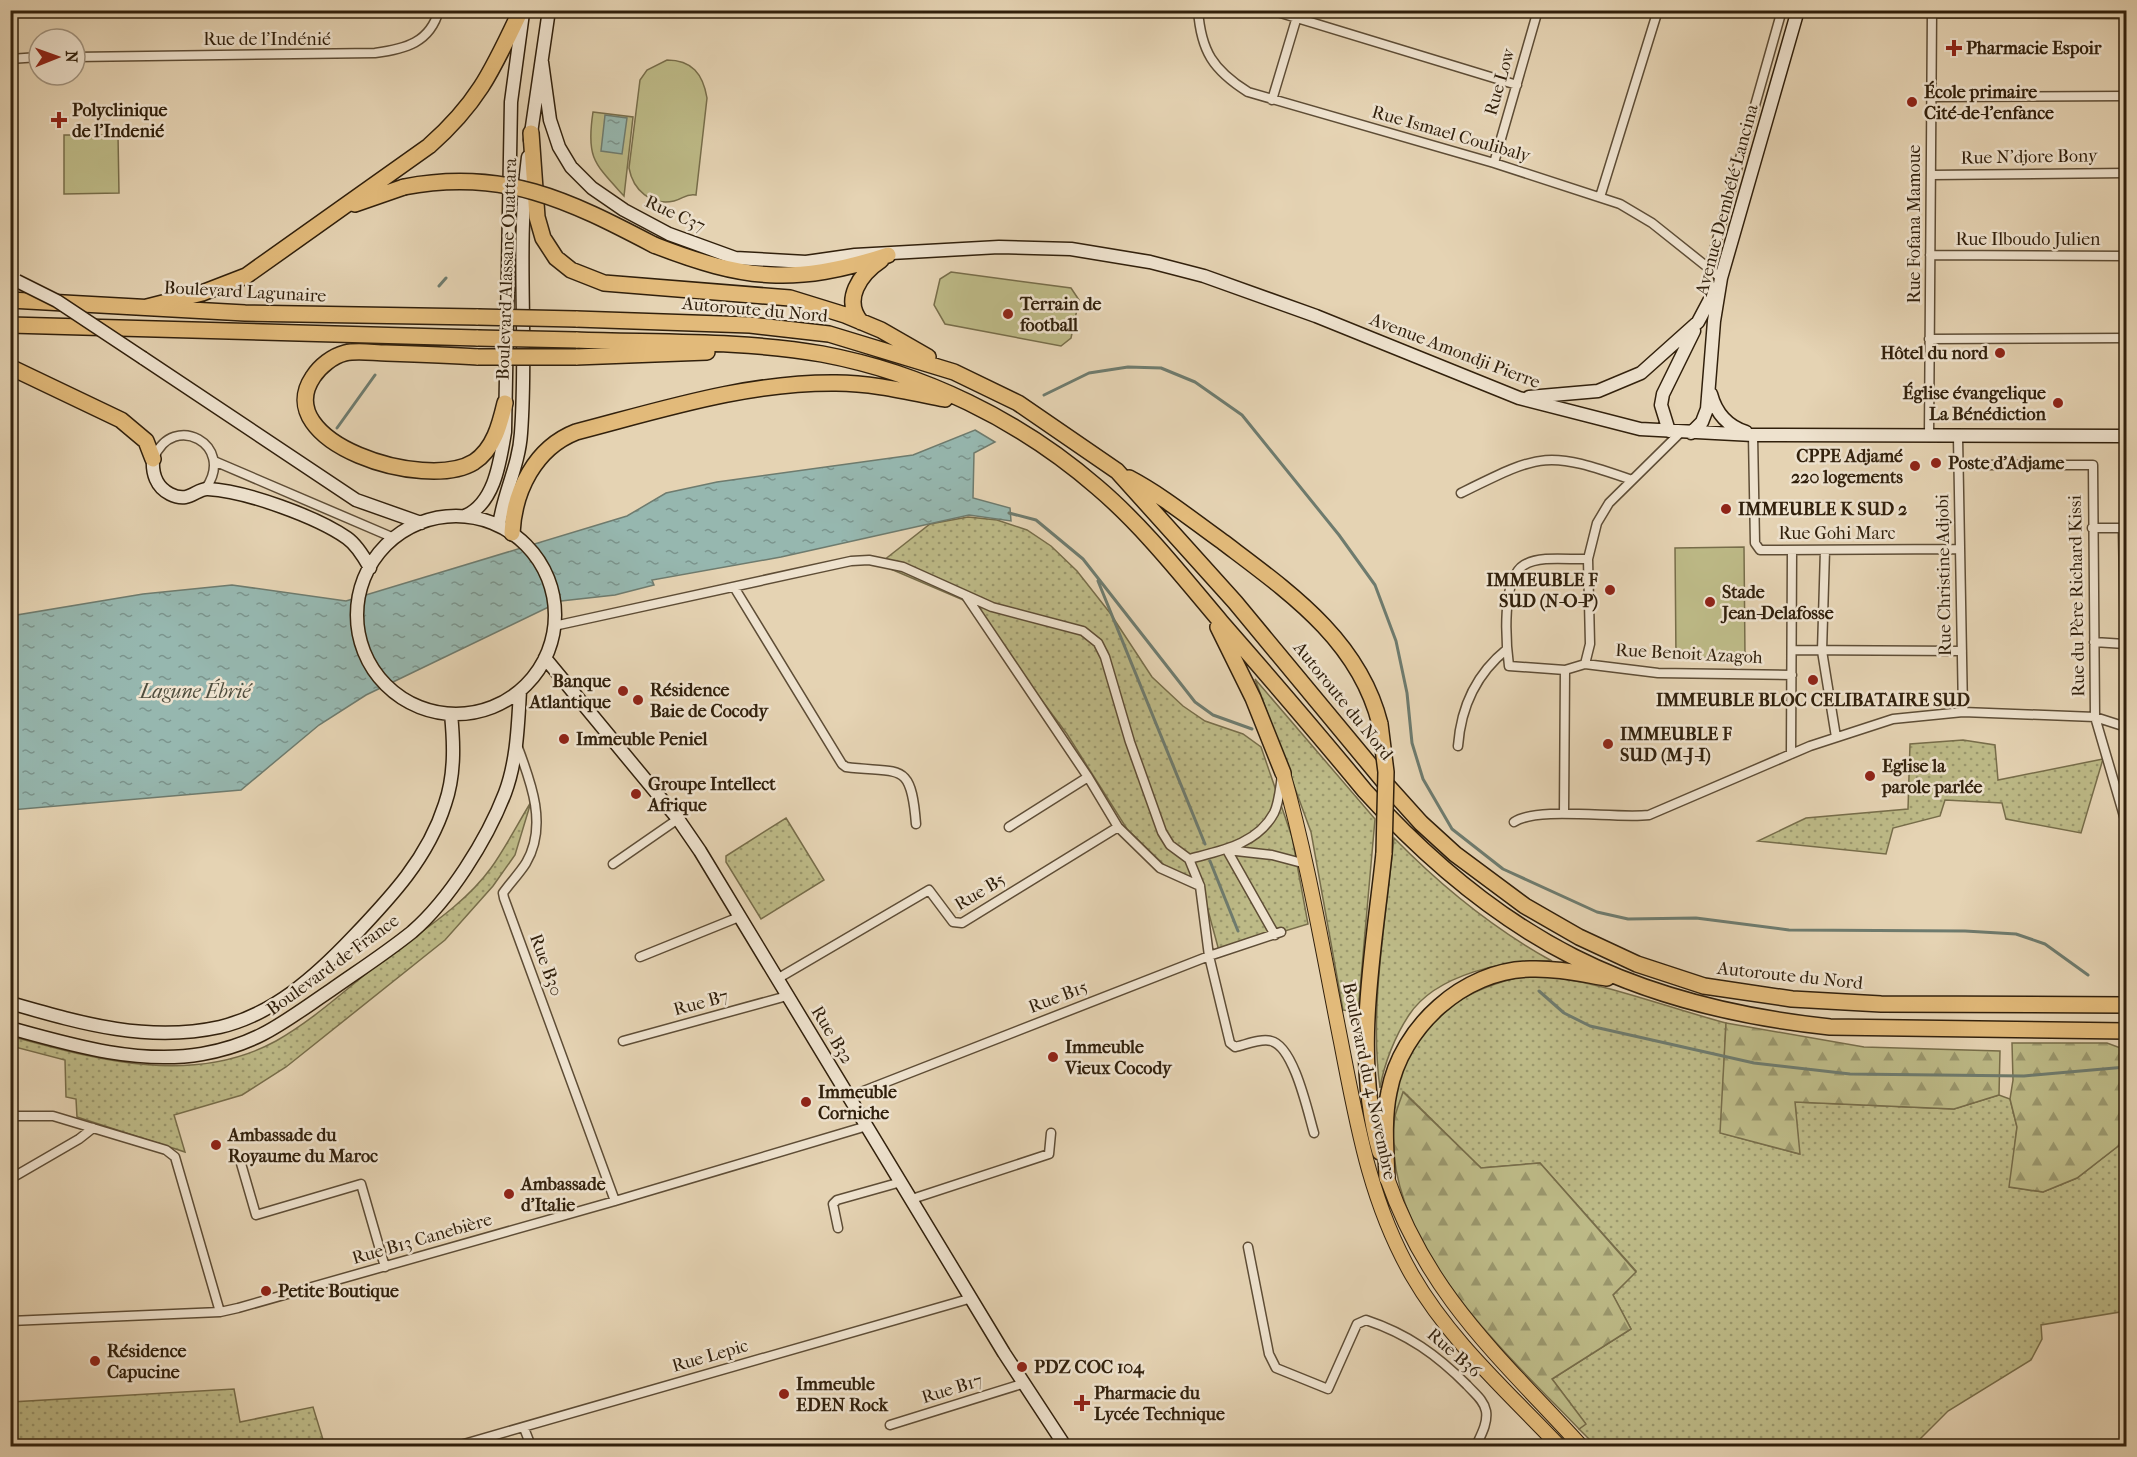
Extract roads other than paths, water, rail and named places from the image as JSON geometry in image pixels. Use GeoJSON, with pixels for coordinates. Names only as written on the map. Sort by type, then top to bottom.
{"type":"FeatureCollection","features":[{"type":"Feature","properties":{"kind":"highway"},"geometry":{"type":"LineString","coordinates":[[147,307],[202,293],[246,276],[320,221],[429,146],[452,126],[475,100],[490,76],[522,10]]}},
{"type":"Feature","properties":{"kind":"highway"},"geometry":{"type":"LineString","coordinates":[[531,134],[536,208],[543,237],[556,258],[571,270],[604,283],[790,298],[831,309],[861,322],[906,343],[954,372]]}},
{"type":"Feature","properties":{"kind":"highway"},"geometry":{"type":"LineString","coordinates":[[320,221],[376,195],[404,187],[465,180],[535,191],[704,264],[768,276],[830,272],[888,255]]}},
{"type":"Feature","properties":{"kind":"highway"},"geometry":{"type":"LineString","coordinates":[[861,322],[854,314],[853,293],[867,273],[888,255]]}},
{"type":"Feature","properties":{"kind":"highway","name":"Boulevard Lagunaire"},"geometry":{"type":"LineString","coordinates":[[10,300],[325,316],[576,319]]}},
{"type":"Feature","properties":{"kind":"highway","name":"Autoroute du Nord"},"geometry":{"type":"LineString","coordinates":[[576,319],[792,329],[866,344],[954,372],[1018,403],[1117,471],[1220,585],[1421,823],[1487,879],[1526,906],[1579,937],[1637,964],[1704,986],[1792,999],[1881,1004],[2127,1005]]}},
{"type":"Feature","properties":{"kind":"highway","name":"Autoroute du Nord"},"geometry":{"type":"LineString","coordinates":[[10,325],[576,340],[751,347],[812,353],[860,363],[927,385],[971,404],[1043,445],[1099,488],[1148,537],[1402,832],[1440,868],[1510,921],[1568,954],[1625,981],[1700,1006],[1752,1017],[1819,1026],[1881,1029],[2127,1031]]}},
{"type":"Feature","properties":{"kind":"highway"},"geometry":{"type":"LineString","coordinates":[[505,403],[496,434],[482,455],[466,466],[435,471],[394,468],[340,447],[313,422],[308,407],[307,388],[325,363],[345,353],[576,357],[687,355],[751,347]]}},
{"type":"Feature","properties":{"kind":"highway"},"geometry":{"type":"LineString","coordinates":[[10,367],[121,420],[146,441],[153,459]]}},
{"type":"Feature","properties":{"kind":"highway"},"geometry":{"type":"LineString","coordinates":[[511,534],[516,504],[531,469],[554,443],[576,432],[723,394],[797,384],[837,383],[884,387],[971,404]]}},
{"type":"Feature","properties":{"kind":"highway"},"geometry":{"type":"LineString","coordinates":[[1117,471],[1154,491],[1270,578],[1327,627],[1357,667],[1367,686],[1380,724],[1386,772],[1384,853],[1367,1015],[1366,1059],[1375,1136],[1388,1178]]}},
{"type":"Feature","properties":{"kind":"highway"},"geometry":{"type":"LineString","coordinates":[[1206,603],[1253,698],[1283,772]]}},
{"type":"Feature","properties":{"kind":"highway"},"geometry":{"type":"LineString","coordinates":[[1388,1178],[1386,1119],[1393,1074],[1411,1039],[1425,1019],[1444,1002],[1486,979],[1529,968],[1560,970],[1625,981]]}},
{"type":"Feature","properties":{"kind":"highway"},"geometry":{"type":"LineString","coordinates":[[2091,1006],[2127,999]]}},
{"type":"Feature","properties":{"kind":"main road"},"geometry":{"type":"LineString","coordinates":[[465,516],[511,534],[544,569],[555,610],[554,626],[545,658],[520,691],[498,705],[483,711],[451,714],[424,709],[392,691],[370,664],[360,638],[358,608],[363,582],[370,568],[394,538],[421,523],[436,518],[465,516],[476,512],[490,491],[500,464],[505,432],[511,102],[522,10]]}},
{"type":"Feature","properties":{"kind":"main road","name":"Boulevard Alassane Ouattara"},"geometry":{"type":"LineString","coordinates":[[511,534],[502,507],[520,452],[524,202],[531,134],[549,10]]}},
{"type":"Feature","properties":{"kind":"main road","name":"Avenue Dembélé Lancina"},"geometry":{"type":"LineString","coordinates":[[1721,278],[1663,394],[1661,405],[1680,432],[1702,422],[1707,409],[1721,278],[1798,10]]}},
{"type":"Feature","properties":{"kind":"main road","name":"Rue C37"},"geometry":{"type":"LineString","coordinates":[[542,62],[550,120],[559,147],[571,167],[592,189],[624,210],[669,234],[735,258],[806,262],[855,255],[888,255]]}},
{"type":"Feature","properties":{"kind":"main road","name":"Avenue Amondji Pierre"},"geometry":{"type":"LineString","coordinates":[[888,255],[999,247],[1035,247],[1119,256],[1182,269],[1316,316],[1519,398],[1640,429],[1752,435],[2127,436]]}},
{"type":"Feature","properties":{"kind":"main road"},"geometry":{"type":"LineString","coordinates":[[14,279],[57,301],[356,500],[421,523]]}},
{"type":"Feature","properties":{"kind":"main road"},"geometry":{"type":"LineString","coordinates":[[1519,398],[1598,391],[1619,384],[1658,360],[1698,322]]}},
{"type":"Feature","properties":{"kind":"main road"},"geometry":{"type":"LineString","coordinates":[[1708,386],[1713,405],[1728,424],[1752,435]]}},
{"type":"Feature","properties":{"kind":"main road"},"geometry":{"type":"LineString","coordinates":[[153,459],[155,479],[168,494],[188,497],[206,488],[259,500],[309,518],[348,539],[370,568]]}},
{"type":"Feature","properties":{"kind":"main road","name":"Rue B32"},"geometry":{"type":"LineString","coordinates":[[545,658],[678,819],[1065,1446]]}},
{"type":"Feature","properties":{"kind":"main road","name":"Boulevard de France"},"geometry":{"type":"LineString","coordinates":[[10,1028],[90,1049],[132,1055],[172,1056],[201,1054],[243,1044],[278,1028],[413,930],[444,896],[467,865],[501,802],[517,743],[520,691]]}},
{"type":"Feature","properties":{"kind":"main road","name":"Boulevard de France"},"geometry":{"type":"LineString","coordinates":[[10,1003],[111,1030],[166,1034],[221,1026],[274,1005],[328,964],[385,904],[425,851],[446,803],[452,772],[451,714]]}},
{"type":"Feature","properties":{"kind":"main road","name":"Boulevard du 4 Novembre"},"geometry":{"type":"LineString","coordinates":[[1283,772],[1306,864],[1360,1139],[1381,1213],[1413,1276],[1466,1351],[1559,1446]]}},
{"type":"Feature","properties":{"kind":"main road","name":"Boulevard du 4 Novembre"},"geometry":{"type":"LineString","coordinates":[[1388,1178],[1408,1233],[1448,1299],[1478,1337],[1581,1446]]}},
{"type":"Feature","properties":{"kind":"street","name":"Rue de l'Indénié"},"geometry":{"type":"LineString","coordinates":[[87,57],[333,55],[384,52],[415,45],[428,34],[439,10]]}},
{"type":"Feature","properties":{"kind":"street","name":"Rue Ismael Coulibaly"},"geometry":{"type":"LineString","coordinates":[[1198,10],[1200,34],[1216,68],[1248,92],[1494,163],[1600,197],[1638,213],[1721,278]]}},
{"type":"Feature","properties":{"kind":"street"},"geometry":{"type":"LineString","coordinates":[[1271,10],[1298,14],[1517,85]]}},
{"type":"Feature","properties":{"kind":"street","name":"Rue Low"},"geometry":{"type":"LineString","coordinates":[[1494,163],[1538,10]]}},
{"type":"Feature","properties":{"kind":"street"},"geometry":{"type":"LineString","coordinates":[[1600,197],[1658,10]]}},
{"type":"Feature","properties":{"kind":"street"},"geometry":{"type":"LineString","coordinates":[[1709,268],[1782,10]]}},
{"type":"Feature","properties":{"kind":"street"},"geometry":{"type":"LineString","coordinates":[[1932,12],[2127,14]]}},
{"type":"Feature","properties":{"kind":"street","name":"Rue Fofana Mamoue"},"geometry":{"type":"LineString","coordinates":[[1929,437],[1932,12]]}},
{"type":"Feature","properties":{"kind":"street"},"geometry":{"type":"LineString","coordinates":[[1272,100],[1298,14]]}},
{"type":"Feature","properties":{"kind":"street"},"geometry":{"type":"LineString","coordinates":[[10,59],[27,58]]}},
{"type":"Feature","properties":{"kind":"street"},"geometry":{"type":"LineString","coordinates":[[1930,96],[2127,96]]}},
{"type":"Feature","properties":{"kind":"street","name":"Rue N'djore Bony"},"geometry":{"type":"LineString","coordinates":[[1931,175],[2127,173]]}},
{"type":"Feature","properties":{"kind":"street","name":"Rue Ilboudo Julien"},"geometry":{"type":"LineString","coordinates":[[1930,255],[2127,256]]}},
{"type":"Feature","properties":{"kind":"street"},"geometry":{"type":"LineString","coordinates":[[1929,339],[2127,338]]}},
{"type":"Feature","properties":{"kind":"street"},"geometry":{"type":"LineString","coordinates":[[1588,559],[1538,561],[1524,565],[1514,574],[1509,587],[1507,649],[1509,666],[1565,670],[1586,664],[1590,644],[1588,559],[1602,511],[1680,432]]}},
{"type":"Feature","properties":{"kind":"street"},"geometry":{"type":"LineString","coordinates":[[153,459],[157,450],[171,437],[190,435],[206,445],[214,462],[212,480],[206,488]]}},
{"type":"Feature","properties":{"kind":"street","name":"Rue Gohi Marc"},"geometry":{"type":"LineString","coordinates":[[1752,435],[1757,548],[1760,550],[1960,549]]}},
{"type":"Feature","properties":{"kind":"street","name":"Rue Christine Adjobi"},"geometry":{"type":"LineString","coordinates":[[1958,437],[1963,712]]}},
{"type":"Feature","properties":{"kind":"street"},"geometry":{"type":"LineString","coordinates":[[1461,493],[1520,464],[1551,458],[1585,464],[1632,480]]}},
{"type":"Feature","properties":{"kind":"street"},"geometry":{"type":"LineString","coordinates":[[214,462],[394,538]]}},
{"type":"Feature","properties":{"kind":"street","name":"Rue du Père Richard Kissi"},"geometry":{"type":"LineString","coordinates":[[1959,465],[2093,465],[2095,717],[2127,823]]}},
{"type":"Feature","properties":{"kind":"street"},"geometry":{"type":"LineString","coordinates":[[2092,528],[2125,528],[2126,644],[2094,642]]}},
{"type":"Feature","properties":{"kind":"street"},"geometry":{"type":"LineString","coordinates":[[1791,754],[1792,550]]}},
{"type":"Feature","properties":{"kind":"street"},"geometry":{"type":"LineString","coordinates":[[1825,550],[1822,651],[1836,737]]}},
{"type":"Feature","properties":{"kind":"street"},"geometry":{"type":"LineString","coordinates":[[554,626],[851,561],[869,560],[903,567],[965,596],[1014,614],[1083,631],[1098,643],[1105,657],[1130,742],[1162,832],[1170,845],[1189,859],[1200,886],[1209,956],[1232,1046],[1270,1040],[1286,1053],[1297,1076],[1314,1133]]}},
{"type":"Feature","properties":{"kind":"street"},"geometry":{"type":"LineString","coordinates":[[734,587],[842,764],[846,767],[888,770],[901,774],[909,781],[914,791],[916,824]]}},
{"type":"Feature","properties":{"kind":"street"},"geometry":{"type":"LineString","coordinates":[[965,596],[1088,777],[1118,827],[1160,868],[1200,886]]}},
{"type":"Feature","properties":{"kind":"street"},"geometry":{"type":"LineString","coordinates":[[1458,746],[1460,722],[1466,702],[1492,661],[1507,649]]}},
{"type":"Feature","properties":{"kind":"street"},"geometry":{"type":"LineString","coordinates":[[1792,650],[1962,651]]}},
{"type":"Feature","properties":{"kind":"street","name":"Rue Benoit Azagoh"},"geometry":{"type":"LineString","coordinates":[[1586,664],[1658,673],[1792,675]]}},
{"type":"Feature","properties":{"kind":"street"},"geometry":{"type":"LineString","coordinates":[[1563,814],[1565,670]]}},
{"type":"Feature","properties":{"kind":"street"},"geometry":{"type":"LineString","coordinates":[[1514,822],[1521,817],[1563,814],[1621,817],[1649,815],[1791,754],[1893,719],[1963,712],[2095,717],[2127,727]]}},
{"type":"Feature","properties":{"kind":"street","name":"Rue B30"},"geometry":{"type":"LineString","coordinates":[[517,743],[534,792],[536,824],[533,846],[527,862],[503,893],[504,898],[615,1201]]}},
{"type":"Feature","properties":{"kind":"street"},"geometry":{"type":"LineString","coordinates":[[1189,859],[1227,850],[1265,826],[1275,812],[1283,772]]}},
{"type":"Feature","properties":{"kind":"street"},"geometry":{"type":"LineString","coordinates":[[1010,826],[1088,777]]}},
{"type":"Feature","properties":{"kind":"street"},"geometry":{"type":"LineString","coordinates":[[613,864],[678,819]]}},
{"type":"Feature","properties":{"kind":"street","name":"Rue B5"},"geometry":{"type":"LineString","coordinates":[[777,979],[929,890],[953,922],[962,924],[1118,827]]}},
{"type":"Feature","properties":{"kind":"street"},"geometry":{"type":"LineString","coordinates":[[1227,850],[1272,855],[1306,864]]}},
{"type":"Feature","properties":{"kind":"street","name":"Rue B15"},"geometry":{"type":"LineString","coordinates":[[848,1097],[1209,956],[1278,933],[1227,850]]}},
{"type":"Feature","properties":{"kind":"street"},"geometry":{"type":"LineString","coordinates":[[640,957],[739,917]]}},
{"type":"Feature","properties":{"kind":"street","name":"Rue B7"},"geometry":{"type":"LineString","coordinates":[[623,1041],[788,996]]}},
{"type":"Feature","properties":{"kind":"street"},"geometry":{"type":"LineString","coordinates":[[10,1116],[53,1116],[166,1150],[175,1157],[220,1312]]}},
{"type":"Feature","properties":{"kind":"street","name":"Rue B13 Canebière"},"geometry":{"type":"LineString","coordinates":[[10,1321],[220,1312],[615,1201],[867,1126]]}},
{"type":"Feature","properties":{"kind":"street"},"geometry":{"type":"LineString","coordinates":[[10,1179],[79,1139],[93,1128]]}},
{"type":"Feature","properties":{"kind":"street"},"geometry":{"type":"LineString","coordinates":[[912,1199],[1049,1154],[1051,1133]]}},
{"type":"Feature","properties":{"kind":"street"},"geometry":{"type":"LineString","coordinates":[[240,1160],[256,1215],[361,1184],[385,1267]]}},
{"type":"Feature","properties":{"kind":"street"},"geometry":{"type":"LineString","coordinates":[[838,1228],[833,1204],[837,1200],[901,1182]]}},
{"type":"Feature","properties":{"kind":"street","name":"Rue B36"},"geometry":{"type":"LineString","coordinates":[[1248,1247],[1269,1354],[1276,1368],[1328,1389],[1357,1324],[1366,1320],[1379,1324],[1411,1338],[1439,1357],[1480,1399],[1486,1416],[1476,1446]]}},
{"type":"Feature","properties":{"kind":"street","name":"Rue Lepic"},"geometry":{"type":"LineString","coordinates":[[456,1446],[972,1298]]}},
{"type":"Feature","properties":{"kind":"street","name":"Rue B17"},"geometry":{"type":"LineString","coordinates":[[890,1425],[1025,1383]]}},
{"type":"Feature","properties":{"kind":"street"},"geometry":{"type":"LineString","coordinates":[[524,1428],[531,1446]]}},
{"type":"Feature","properties":{"kind":"water"},"geometry":{"type":"Polygon","coordinates":[[[605,115],[627,118],[622,154],[601,151],[605,115]]]}},
{"type":"Feature","properties":{"kind":"water","name":"Lagune Ébrié"},"geometry":{"type":"Polygon","coordinates":[[[975,430],[995,442],[974,453],[973,498],[1010,508],[1011,521],[969,515],[781,557],[652,580],[654,585],[615,595],[561,601],[366,695],[319,725],[241,790],[11,810],[11,616],[143,594],[232,585],[346,601],[627,516],[666,493],[717,482],[913,455],[975,430]]]}},
{"type":"Feature","properties":{"kind":"waterway"},"geometry":{"type":"LineString","coordinates":[[439,286],[446,278]]}},
{"type":"Feature","properties":{"kind":"waterway"},"geometry":{"type":"LineString","coordinates":[[1044,395],[1089,373],[1128,367],[1161,368],[1195,382],[1242,415],[1339,535],[1375,585],[1396,641],[1407,693],[1412,743],[1423,779],[1452,829],[1503,869],[1597,912],[1628,919],[1696,918],[1789,930],[1965,931],[2016,934],[2045,944],[2088,975]]}},
{"type":"Feature","properties":{"kind":"waterway"},"geometry":{"type":"LineString","coordinates":[[337,428],[375,375]]}},
{"type":"Feature","properties":{"kind":"waterway"},"geometry":{"type":"LineString","coordinates":[[1009,513],[1036,520],[1083,559],[1195,702],[1213,715],[1252,729]]}},
{"type":"Feature","properties":{"kind":"waterway"},"geometry":{"type":"LineString","coordinates":[[1098,581],[1205,844]]}},
{"type":"Feature","properties":{"kind":"waterway"},"geometry":{"type":"LineString","coordinates":[[1210,861],[1238,931]]}},
{"type":"Feature","properties":{"kind":"waterway"},"geometry":{"type":"LineString","coordinates":[[1539,991],[1564,1013],[1590,1026],[1754,1063],[1850,1074],[2024,1076],[2126,1067]]}},
{"type":"Feature","properties":{"kind":"place","name":"Pharmacie Espoir"},"geometry":{"type":"Point","coordinates":[1954,48]}},
{"type":"Feature","properties":{"kind":"place","name":"École primaire Cité-de-l'enfance"},"geometry":{"type":"Point","coordinates":[1912,102]}},
{"type":"Feature","properties":{"kind":"place","name":"Polyclinique de l'Indenié"},"geometry":{"type":"Point","coordinates":[59,120]}},
{"type":"Feature","properties":{"kind":"place","name":"Terrain de football"},"geometry":{"type":"Point","coordinates":[1008,314]}},
{"type":"Feature","properties":{"kind":"place","name":"Hôtel du nord"},"geometry":{"type":"Point","coordinates":[2000,353]}},
{"type":"Feature","properties":{"kind":"place","name":"Église évangelique La Bénédiction"},"geometry":{"type":"Point","coordinates":[2058,403]}},
{"type":"Feature","properties":{"kind":"place","name":"Poste d'Adjame"},"geometry":{"type":"Point","coordinates":[1936,463]}},
{"type":"Feature","properties":{"kind":"place","name":"CPPE Adjamé 220 logements"},"geometry":{"type":"Point","coordinates":[1915,466]}},
{"type":"Feature","properties":{"kind":"place","name":"IMMEUBLE K SUD 2"},"geometry":{"type":"Point","coordinates":[1726,509]}},
{"type":"Feature","properties":{"kind":"place","name":"IMMEUBLE F SUD (N-O-P)"},"geometry":{"type":"Point","coordinates":[1610,590]}},
{"type":"Feature","properties":{"kind":"place","name":"Stade Jean-Delafosse"},"geometry":{"type":"Point","coordinates":[1710,602]}},
{"type":"Feature","properties":{"kind":"place","name":"IMMEUBLE BLOC CELIBATAIRE SUD"},"geometry":{"type":"Point","coordinates":[1813,680]}},
{"type":"Feature","properties":{"kind":"place","name":"Banque Atlantique"},"geometry":{"type":"Point","coordinates":[623,691]}},
{"type":"Feature","properties":{"kind":"place","name":"Résidence Baie de Cocody"},"geometry":{"type":"Point","coordinates":[638,700]}},
{"type":"Feature","properties":{"kind":"place","name":"Immeuble Peniel"},"geometry":{"type":"Point","coordinates":[564,739]}},
{"type":"Feature","properties":{"kind":"place","name":"IMMEUBLE F SUD (M-J-I)"},"geometry":{"type":"Point","coordinates":[1608,744]}},
{"type":"Feature","properties":{"kind":"place","name":"Eglise la parole parlée"},"geometry":{"type":"Point","coordinates":[1870,776]}},
{"type":"Feature","properties":{"kind":"place","name":"Groupe Intellect Afrique"},"geometry":{"type":"Point","coordinates":[636,794]}},
{"type":"Feature","properties":{"kind":"place","name":"Immeuble Vieux Cocody"},"geometry":{"type":"Point","coordinates":[1053,1057]}},
{"type":"Feature","properties":{"kind":"place","name":"Immeuble Corniche"},"geometry":{"type":"Point","coordinates":[806,1102]}},
{"type":"Feature","properties":{"kind":"place","name":"Ambassade du Royaume du Maroc"},"geometry":{"type":"Point","coordinates":[216,1145]}},
{"type":"Feature","properties":{"kind":"place","name":"Ambassade d’Italie"},"geometry":{"type":"Point","coordinates":[509,1194]}},
{"type":"Feature","properties":{"kind":"place","name":"Petite Boutique"},"geometry":{"type":"Point","coordinates":[266,1291]}},
{"type":"Feature","properties":{"kind":"place","name":"Résidence Capucine"},"geometry":{"type":"Point","coordinates":[95,1361]}},
{"type":"Feature","properties":{"kind":"place","name":"PDZ COC 104"},"geometry":{"type":"Point","coordinates":[1022,1367]}},
{"type":"Feature","properties":{"kind":"place","name":"Immeuble EDEN Rock"},"geometry":{"type":"Point","coordinates":[784,1394]}},
{"type":"Feature","properties":{"kind":"place","name":"Pharmacie du Lycée Technique"},"geometry":{"type":"Point","coordinates":[1082,1403]}}]}
